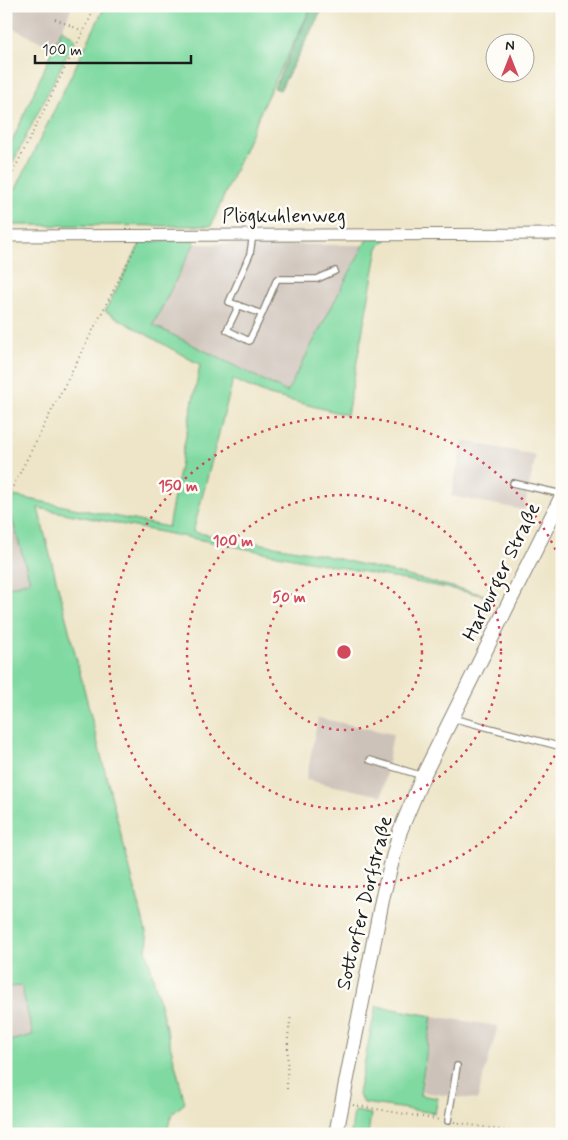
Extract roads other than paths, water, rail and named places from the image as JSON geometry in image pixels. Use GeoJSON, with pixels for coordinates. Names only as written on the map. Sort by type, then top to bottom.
{"type":"FeatureCollection","features":[{"type":"Feature","properties":{"kind":"street","name":"Plögkuhlenweg"},"geometry":{"type":"LineString","coordinates":[[6,236],[562,234]]}},
{"type":"Feature","properties":{"kind":"street","name":"Harburger Straße"},"geometry":{"type":"LineString","coordinates":[[478,665],[562,495]]}},
{"type":"Feature","properties":{"kind":"street","name":"Sottorfer Dorfstraße"},"geometry":{"type":"LineString","coordinates":[[336,1134],[391,863],[400,832],[423,776],[478,665]]}},
{"type":"Feature","properties":{"kind":"lane"},"geometry":{"type":"LineString","coordinates":[[253,234],[250,254],[229,302],[262,314]]}},
{"type":"Feature","properties":{"kind":"lane"},"geometry":{"type":"LineString","coordinates":[[239,305],[227,330],[250,340],[277,279],[317,279],[335,271]]}},
{"type":"Feature","properties":{"kind":"lane"},"geometry":{"type":"LineString","coordinates":[[513,483],[562,495]]}},
{"type":"Feature","properties":{"kind":"lane"},"geometry":{"type":"LineString","coordinates":[[452,718],[562,746]]}},
{"type":"Feature","properties":{"kind":"lane"},"geometry":{"type":"LineString","coordinates":[[370,760],[423,776]]}},
{"type":"Feature","properties":{"kind":"lane"},"geometry":{"type":"LineString","coordinates":[[448,1121],[458,1066]]}}]}
